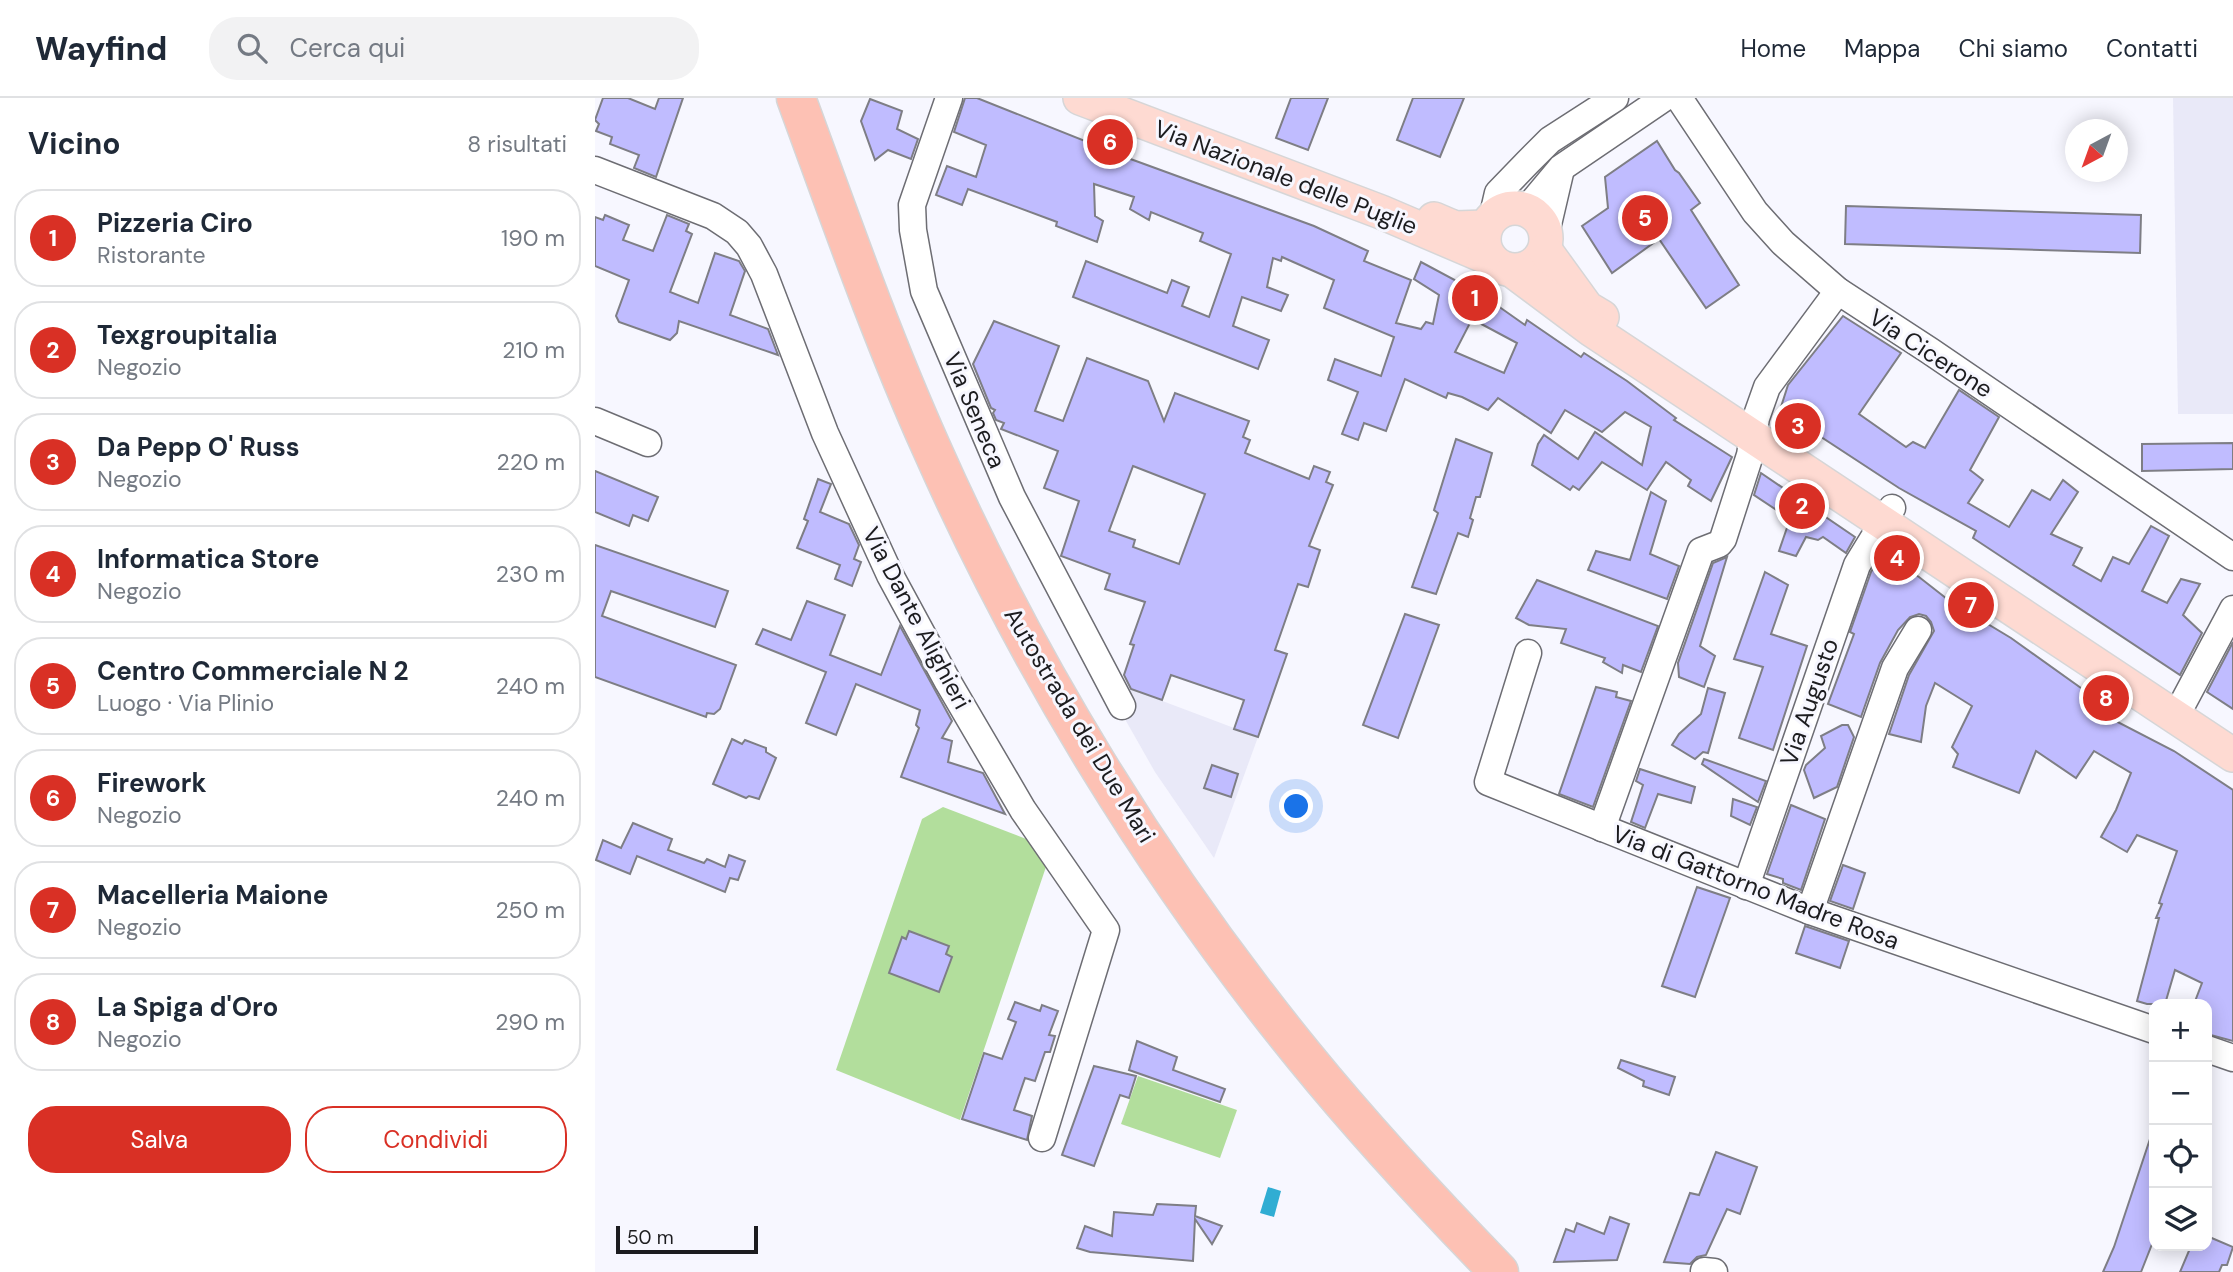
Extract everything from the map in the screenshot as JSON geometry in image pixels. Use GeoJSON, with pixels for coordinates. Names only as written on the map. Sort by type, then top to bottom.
{"type":"FeatureCollection","features":[{"type":"Feature","properties":{"kind":"highway","name":"Autostrada dei Due Mari"},"geometry":{"type":"LineString","coordinates":[[768,98],[869,367],[909,460],[994,633],[1050,734],[1161,905],[1220,989],[1282,1069],[1349,1148],[1463,1272]]}},
{"type":"Feature","properties":{"kind":"highway","name":"Autostrada dei Due Mari"},"geometry":{"type":"LineString","coordinates":[[796,98],[866,288],[932,450],[1016,621],[1072,720],[1182,891],[1248,984],[1368,1132],[1499,1272]]}},
{"type":"Feature","properties":{"kind":"main road","name":"Via Nazionale delle Puglie"},"geometry":{"type":"LineString","coordinates":[[1080,98],[1381,212],[1502,265],[1593,330],[1755,427]]}},
{"type":"Feature","properties":{"kind":"main road","name":"Via Nazionale delle Puglie"},"geometry":{"type":"LineString","coordinates":[[1118,98],[1455,228],[1519,224],[1587,308],[1755,427],[2179,708],[2233,755]]}},
{"type":"Feature","properties":{"kind":"main road"},"geometry":{"type":"LineString","coordinates":[[1519,224],[1540,259],[1532,266],[1502,265],[1484,244],[1519,224]]}},
{"type":"Feature","properties":{"kind":"main road","name":"Via Nazionale delle Puglie"},"geometry":{"type":"LineString","coordinates":[[2179,708],[2233,733]]}},
{"type":"Feature","properties":{"kind":"street","name":"Via Seneca"},"geometry":{"type":"LineString","coordinates":[[949,98],[912,205],[913,230],[924,291],[1012,497],[1122,706]]}},
{"type":"Feature","properties":{"kind":"street"},"geometry":{"type":"LineString","coordinates":[[1519,224],[1527,163],[1550,140],[1615,98]]}},
{"type":"Feature","properties":{"kind":"street"},"geometry":{"type":"LineString","coordinates":[[1519,224],[1561,168],[1664,98]]}},
{"type":"Feature","properties":{"kind":"street","name":"Via Cicerone"},"geometry":{"type":"LineString","coordinates":[[1679,98],[1755,212],[1783,243],[1837,291],[2233,556]]}},
{"type":"Feature","properties":{"kind":"street","name":"Via Dante Alighieri"},"geometry":{"type":"LineString","coordinates":[[595,170],[713,216],[737,232],[749,246],[764,274],[835,456],[890,575],[948,682],[1023,810],[1106,930],[1042,1139]]}},
{"type":"Feature","properties":{"kind":"street"},"geometry":{"type":"LineString","coordinates":[[1602,828],[1629,758],[1696,561],[1701,551],[1719,544],[1723,539],[1767,387],[1837,291]]}},
{"type":"Feature","properties":{"kind":"street"},"geometry":{"type":"LineString","coordinates":[[595,421],[648,443]]}},
{"type":"Feature","properties":{"kind":"street","name":"Via Augusto"},"geometry":{"type":"LineString","coordinates":[[1745,886],[1857,565],[1887,515]]}},
{"type":"Feature","properties":{"kind":"street"},"geometry":{"type":"LineString","coordinates":[[2179,708],[2233,609]]}},
{"type":"Feature","properties":{"kind":"street"},"geometry":{"type":"LineString","coordinates":[[1810,911],[1895,668],[1918,630]]}},
{"type":"Feature","properties":{"kind":"street","name":"Via di Gattorno Madre Rosa"},"geometry":{"type":"LineString","coordinates":[[1528,653],[1488,782],[1810,911],[2149,1028]]}},
{"type":"Feature","properties":{"kind":"street"},"geometry":{"type":"LineString","coordinates":[[2212,1051],[2233,1058]]}},
{"type":"Feature","properties":{"kind":"shaded area"},"geometry":{"type":"Polygon","coordinates":[[[2173,98],[2233,98],[2233,414],[2178,414],[2173,98]]]}},
{"type":"Feature","properties":{"kind":"shaded area"},"geometry":{"type":"Polygon","coordinates":[[[1120,685],[1258,737],[1214,858],[1155,772],[1109,691],[1120,685]]]}},
{"type":"Feature","properties":{"kind":"green space"},"geometry":{"type":"Polygon","coordinates":[[[943,807],[1034,842],[1048,861],[960,1120],[836,1070],[922,819],[943,807]]]}},
{"type":"Feature","properties":{"kind":"green space"},"geometry":{"type":"Polygon","coordinates":[[[1138,1076],[1237,1110],[1220,1158],[1121,1124],[1138,1076]]]}},
{"type":"Feature","properties":{"kind":"water"},"geometry":{"type":"Polygon","coordinates":[[[1268,1187],[1281,1191],[1274,1217],[1260,1213],[1268,1187]]]}},
{"type":"Feature","properties":{"kind":"building"},"geometry":{"type":"Polygon","coordinates":[[[603,98],[628,98],[655,109],[659,98],[683,98],[656,177],[634,168],[639,155],[610,144],[612,137],[596,131],[599,124],[595,120],[603,98]]]}},
{"type":"Feature","properties":{"kind":"building"},"geometry":{"type":"Polygon","coordinates":[[[965,98],[977,98],[1125,157],[1314,226],[1368,251],[1364,261],[1411,280],[1396,323],[1421,329],[1426,322],[1433,324],[1439,295],[1414,279],[1421,262],[1481,294],[1525,325],[1527,320],[1581,357],[1584,353],[1627,381],[1676,418],[1674,420],[1732,457],[1711,501],[1688,486],[1691,480],[1666,462],[1647,490],[1602,462],[1579,490],[1573,486],[1570,490],[1532,465],[1538,444],[1544,435],[1578,459],[1595,432],[1642,465],[1651,427],[1625,412],[1602,432],[1565,410],[1551,433],[1498,398],[1488,410],[1448,393],[1446,398],[1405,379],[1386,431],[1364,423],[1358,440],[1342,434],[1358,392],[1328,380],[1335,359],[1381,376],[1394,337],[1324,308],[1334,280],[1282,257],[1281,261],[1273,258],[1267,287],[1288,295],[1281,311],[1242,297],[1233,326],[1269,340],[1258,369],[1073,297],[1086,261],[1167,293],[1172,280],[1189,287],[1182,306],[1209,317],[1231,254],[1200,241],[1203,233],[1151,212],[1149,220],[1130,209],[1134,197],[1094,184],[1095,216],[1103,221],[1097,242],[1056,226],[1057,222],[968,189],[962,205],[936,195],[947,166],[976,177],[986,145],[954,132],[965,98]],[[1472,319],[1455,352],[1504,373],[1517,343],[1472,319]]]}},
{"type":"Feature","properties":{"kind":"building"},"geometry":{"type":"Polygon","coordinates":[[[1291,98],[1328,98],[1308,150],[1276,138],[1291,98]]]}},
{"type":"Feature","properties":{"kind":"building"},"geometry":{"type":"Polygon","coordinates":[[[1413,98],[1464,98],[1440,157],[1397,140],[1413,98]]]}},
{"type":"Feature","properties":{"kind":"building"},"geometry":{"type":"Polygon","coordinates":[[[870,99],[902,111],[897,129],[918,139],[911,159],[888,150],[875,160],[861,121],[870,99]]]}},
{"type":"Feature","properties":{"kind":"building"},"geometry":{"type":"Polygon","coordinates":[[[1657,141],[1700,203],[1691,210],[1739,285],[1706,308],[1659,239],[1612,273],[1582,226],[1608,208],[1605,177],[1657,141]]]}},
{"type":"Feature","properties":{"kind":"building"},"geometry":{"type":"Polygon","coordinates":[[[1846,206],[2141,215],[2140,253],[1845,244],[1846,206]]]}},
{"type":"Feature","properties":{"kind":"building"},"geometry":{"type":"Polygon","coordinates":[[[605,215],[629,225],[623,240],[653,251],[667,215],[689,224],[686,231],[692,234],[670,292],[698,303],[715,253],[739,261],[745,271],[730,315],[768,329],[778,355],[679,321],[677,333],[670,340],[619,322],[616,316],[629,280],[595,266],[595,217],[603,220],[605,215]]]}},
{"type":"Feature","properties":{"kind":"building"},"geometry":{"type":"Polygon","coordinates":[[[1843,316],[1901,353],[1859,414],[1906,447],[1913,442],[1925,448],[1959,390],[1999,417],[1970,470],[1983,480],[1968,503],[2009,527],[2032,490],[2050,500],[2063,480],[2078,492],[2051,534],[2082,548],[2073,565],[2101,581],[2113,557],[2129,564],[2151,526],[2169,536],[2142,591],[2167,603],[2181,579],[2200,584],[2183,615],[2202,633],[2180,675],[1973,538],[1976,531],[1899,488],[1780,410],[1788,385],[1843,316]]]}},
{"type":"Feature","properties":{"kind":"building"},"geometry":{"type":"Polygon","coordinates":[[[994,321],[1059,346],[1035,411],[1063,421],[1087,358],[1148,381],[1164,421],[1175,393],[1249,421],[1243,437],[1250,440],[1245,453],[1309,479],[1314,466],[1330,472],[1326,482],[1333,485],[1309,546],[1320,550],[1308,587],[1298,584],[1275,650],[1287,654],[1258,737],[1234,729],[1244,700],[1171,675],[1162,700],[1131,689],[1124,675],[1134,645],[1130,644],[1145,602],[1105,589],[1110,574],[1061,556],[1079,501],[1044,488],[1058,451],[1001,429],[1004,423],[996,420],[993,413],[995,410],[991,408],[973,364],[994,321]],[[1133,466],[1109,531],[1135,540],[1133,547],[1179,564],[1205,494],[1133,466]]]}},
{"type":"Feature","properties":{"kind":"building"},"geometry":{"type":"Polygon","coordinates":[[[1456,439],[1492,453],[1480,497],[1476,497],[1470,518],[1473,520],[1468,537],[1458,533],[1436,594],[1412,587],[1438,513],[1434,510],[1456,439]]]}},
{"type":"Feature","properties":{"kind":"building"},"geometry":{"type":"Polygon","coordinates":[[[2233,443],[2233,469],[2142,471],[2142,444],[2233,443]]]}},
{"type":"Feature","properties":{"kind":"building"},"geometry":{"type":"Polygon","coordinates":[[[595,471],[658,497],[648,521],[633,515],[629,526],[595,512],[595,471]]]}},
{"type":"Feature","properties":{"kind":"building"},"geometry":{"type":"Polygon","coordinates":[[[1761,473],[1855,537],[1846,553],[1823,537],[1818,540],[1806,537],[1796,556],[1779,551],[1790,519],[1754,495],[1761,473]]]}},
{"type":"Feature","properties":{"kind":"building"},"geometry":{"type":"Polygon","coordinates":[[[818,479],[831,484],[820,512],[849,524],[859,545],[854,559],[861,562],[852,586],[835,579],[840,565],[797,548],[808,521],[804,519],[818,479]]]}},
{"type":"Feature","properties":{"kind":"building"},"geometry":{"type":"Polygon","coordinates":[[[1651,492],[1666,501],[1650,554],[1679,566],[1667,599],[1588,570],[1596,551],[1630,560],[1651,492]]]}},
{"type":"Feature","properties":{"kind":"building"},"geometry":{"type":"Polygon","coordinates":[[[595,545],[728,591],[715,627],[611,591],[602,616],[736,665],[720,709],[714,714],[707,713],[706,717],[595,677],[595,545]]]}},
{"type":"Feature","properties":{"kind":"building"},"geometry":{"type":"Polygon","coordinates":[[[1882,554],[1919,577],[1965,613],[1966,611],[2011,638],[2109,708],[2106,716],[2174,751],[2233,790],[2233,1041],[2212,1035],[2212,999],[2196,999],[2202,983],[2175,970],[2166,999],[2149,999],[2149,1004],[2137,1001],[2159,918],[2156,918],[2162,904],[2159,903],[2177,851],[2137,835],[2127,852],[2101,837],[2116,810],[2131,773],[2094,751],[2076,778],[2036,751],[2019,793],[1953,767],[1958,754],[1952,747],[1972,706],[1935,683],[1926,706],[1921,742],[1889,734],[1909,675],[1934,631],[1926,616],[1919,614],[1910,617],[1898,630],[1880,663],[1861,717],[1828,704],[1854,634],[1850,632],[1871,572],[1882,554]]]}},
{"type":"Feature","properties":{"kind":"building"},"geometry":{"type":"Polygon","coordinates":[[[1727,557],[1700,646],[1715,656],[1704,687],[1679,677],[1678,663],[1713,563],[1727,557]]]}},
{"type":"Feature","properties":{"kind":"building"},"geometry":{"type":"Polygon","coordinates":[[[1765,572],[1788,585],[1771,634],[1807,646],[1773,750],[1739,738],[1763,667],[1734,659],[1765,572]]]}},
{"type":"Feature","properties":{"kind":"building"},"geometry":{"type":"Polygon","coordinates":[[[1537,580],[1658,626],[1641,672],[1623,665],[1622,673],[1603,662],[1605,658],[1561,643],[1566,629],[1529,625],[1516,618],[1537,580]]]}},
{"type":"Feature","properties":{"kind":"building"},"geometry":{"type":"Polygon","coordinates":[[[807,601],[845,615],[830,655],[881,675],[900,626],[952,721],[942,738],[952,741],[948,762],[983,773],[1005,814],[901,777],[919,728],[916,725],[920,710],[856,684],[836,735],[806,723],[826,672],[756,644],[763,629],[791,640],[807,601]]]}},
{"type":"Feature","properties":{"kind":"building"},"geometry":{"type":"Polygon","coordinates":[[[1405,614],[1439,625],[1398,738],[1363,725],[1405,614]]]}},
{"type":"Feature","properties":{"kind":"building"},"geometry":{"type":"Polygon","coordinates":[[[2233,642],[2233,709],[2207,692],[2233,642]]]}},
{"type":"Feature","properties":{"kind":"building"},"geometry":{"type":"Polygon","coordinates":[[[1596,687],[1617,692],[1616,697],[1631,701],[1593,807],[1559,794],[1596,687]]]}},
{"type":"Feature","properties":{"kind":"building"},"geometry":{"type":"Polygon","coordinates":[[[1708,688],[1725,693],[1708,753],[1703,752],[1695,759],[1672,745],[1679,734],[1701,714],[1708,688]]]}},
{"type":"Feature","properties":{"kind":"building"},"geometry":{"type":"Polygon","coordinates":[[[1842,725],[1848,725],[1854,737],[1837,787],[1814,798],[1804,770],[1825,748],[1821,736],[1842,725]]]}},
{"type":"Feature","properties":{"kind":"building"},"geometry":{"type":"Polygon","coordinates":[[[732,739],[742,744],[745,740],[766,748],[766,752],[776,758],[759,799],[749,796],[746,798],[713,784],[732,739]]]}},
{"type":"Feature","properties":{"kind":"building"},"geometry":{"type":"Polygon","coordinates":[[[1704,759],[1766,781],[1758,802],[1702,764],[1704,759]]]}},
{"type":"Feature","properties":{"kind":"building"},"geometry":{"type":"Polygon","coordinates":[[[1212,765],[1238,774],[1231,797],[1204,788],[1212,765]]]}},
{"type":"Feature","properties":{"kind":"building"},"geometry":{"type":"Polygon","coordinates":[[[1640,769],[1695,787],[1691,803],[1658,794],[1645,828],[1631,822],[1643,785],[1636,781],[1640,769]]]}},
{"type":"Feature","properties":{"kind":"building"},"geometry":{"type":"Polygon","coordinates":[[[1733,799],[1757,807],[1750,825],[1731,816],[1733,799]]]}},
{"type":"Feature","properties":{"kind":"building"},"geometry":{"type":"Polygon","coordinates":[[[1791,805],[1825,819],[1801,890],[1783,883],[1783,879],[1767,874],[1791,805]]]}},
{"type":"Feature","properties":{"kind":"building"},"geometry":{"type":"Polygon","coordinates":[[[633,823],[672,839],[668,850],[704,863],[707,859],[725,867],[729,855],[745,861],[738,880],[730,878],[725,892],[637,856],[630,874],[596,860],[603,840],[621,848],[633,823]]]}},
{"type":"Feature","properties":{"kind":"building"},"geometry":{"type":"Polygon","coordinates":[[[1843,865],[1865,873],[1853,909],[1830,901],[1843,865]]]}},
{"type":"Feature","properties":{"kind":"building"},"geometry":{"type":"Polygon","coordinates":[[[1697,887],[1730,898],[1695,997],[1662,986],[1697,887]]]}},
{"type":"Feature","properties":{"kind":"building"},"geometry":{"type":"Polygon","coordinates":[[[1805,926],[1849,941],[1840,968],[1796,953],[1805,926]]]}},
{"type":"Feature","properties":{"kind":"building"},"geometry":{"type":"Polygon","coordinates":[[[909,931],[949,946],[946,954],[952,957],[939,992],[889,973],[902,937],[906,939],[909,931]]]}},
{"type":"Feature","properties":{"kind":"building"},"geometry":{"type":"Polygon","coordinates":[[[1015,1002],[1040,1011],[1042,1005],[1058,1011],[1049,1035],[1055,1036],[1050,1052],[1045,1052],[1035,1081],[1025,1078],[1014,1110],[1032,1116],[1027,1140],[962,1119],[984,1053],[1002,1059],[1016,1022],[1008,1019],[1015,1002]]]}},
{"type":"Feature","properties":{"kind":"building"},"geometry":{"type":"Polygon","coordinates":[[[1137,1041],[1177,1057],[1173,1070],[1225,1089],[1220,1102],[1129,1070],[1137,1041]]]}},
{"type":"Feature","properties":{"kind":"building"},"geometry":{"type":"Polygon","coordinates":[[[1621,1060],[1675,1077],[1669,1095],[1643,1086],[1644,1081],[1618,1068],[1621,1060]]]}},
{"type":"Feature","properties":{"kind":"building"},"geometry":{"type":"Polygon","coordinates":[[[1094,1066],[1136,1076],[1129,1098],[1120,1095],[1094,1166],[1062,1155],[1094,1066]]]}},
{"type":"Feature","properties":{"kind":"building"},"geometry":{"type":"Polygon","coordinates":[[[2149,1142],[2149,1251],[2141,1272],[2103,1272],[2149,1142]]]}},
{"type":"Feature","properties":{"kind":"building"},"geometry":{"type":"Polygon","coordinates":[[[1716,1152],[1757,1167],[1740,1214],[1727,1209],[1706,1255],[1697,1257],[1690,1264],[1664,1262],[1690,1193],[1699,1195],[1716,1152]]]}},
{"type":"Feature","properties":{"kind":"building"},"geometry":{"type":"Polygon","coordinates":[[[1157,1204],[1196,1206],[1195,1216],[1222,1226],[1212,1244],[1195,1219],[1193,1261],[1090,1252],[1077,1248],[1085,1226],[1112,1236],[1114,1212],[1153,1215],[1157,1204]]]}},
{"type":"Feature","properties":{"kind":"building"},"geometry":{"type":"Polygon","coordinates":[[[1610,1217],[1629,1224],[1617,1260],[1554,1262],[1566,1229],[1574,1232],[1577,1223],[1604,1234],[1610,1217]]]}},
{"type":"Feature","properties":{"kind":"building"},"geometry":{"type":"Polygon","coordinates":[[[2212,1238],[2233,1247],[2227,1265],[2222,1265],[2219,1272],[2180,1272],[2189,1251],[2212,1251],[2212,1238]]]}},
{"type":"Feature","properties":{"kind":"place","name":"Firework"},"geometry":{"type":"Point","coordinates":[1110,142]}},
{"type":"Feature","properties":{"kind":"place","name":"Centro Commerciale N 2"},"geometry":{"type":"Point","coordinates":[1645,218]}},
{"type":"Feature","properties":{"kind":"place","name":"Pizzeria Ciro"},"geometry":{"type":"Point","coordinates":[1475,298]}},
{"type":"Feature","properties":{"kind":"place","name":"Da Pepp O' Russ"},"geometry":{"type":"Point","coordinates":[1798,426]}},
{"type":"Feature","properties":{"kind":"place","name":"Texgroupitalia"},"geometry":{"type":"Point","coordinates":[1802,506]}},
{"type":"Feature","properties":{"kind":"place","name":"Informatica Store"},"geometry":{"type":"Point","coordinates":[1897,558]}},
{"type":"Feature","properties":{"kind":"place","name":"Macelleria Maione"},"geometry":{"type":"Point","coordinates":[1971,605]}},
{"type":"Feature","properties":{"kind":"place","name":"La Spiga d'Oro"},"geometry":{"type":"Point","coordinates":[2106,698]}}]}
